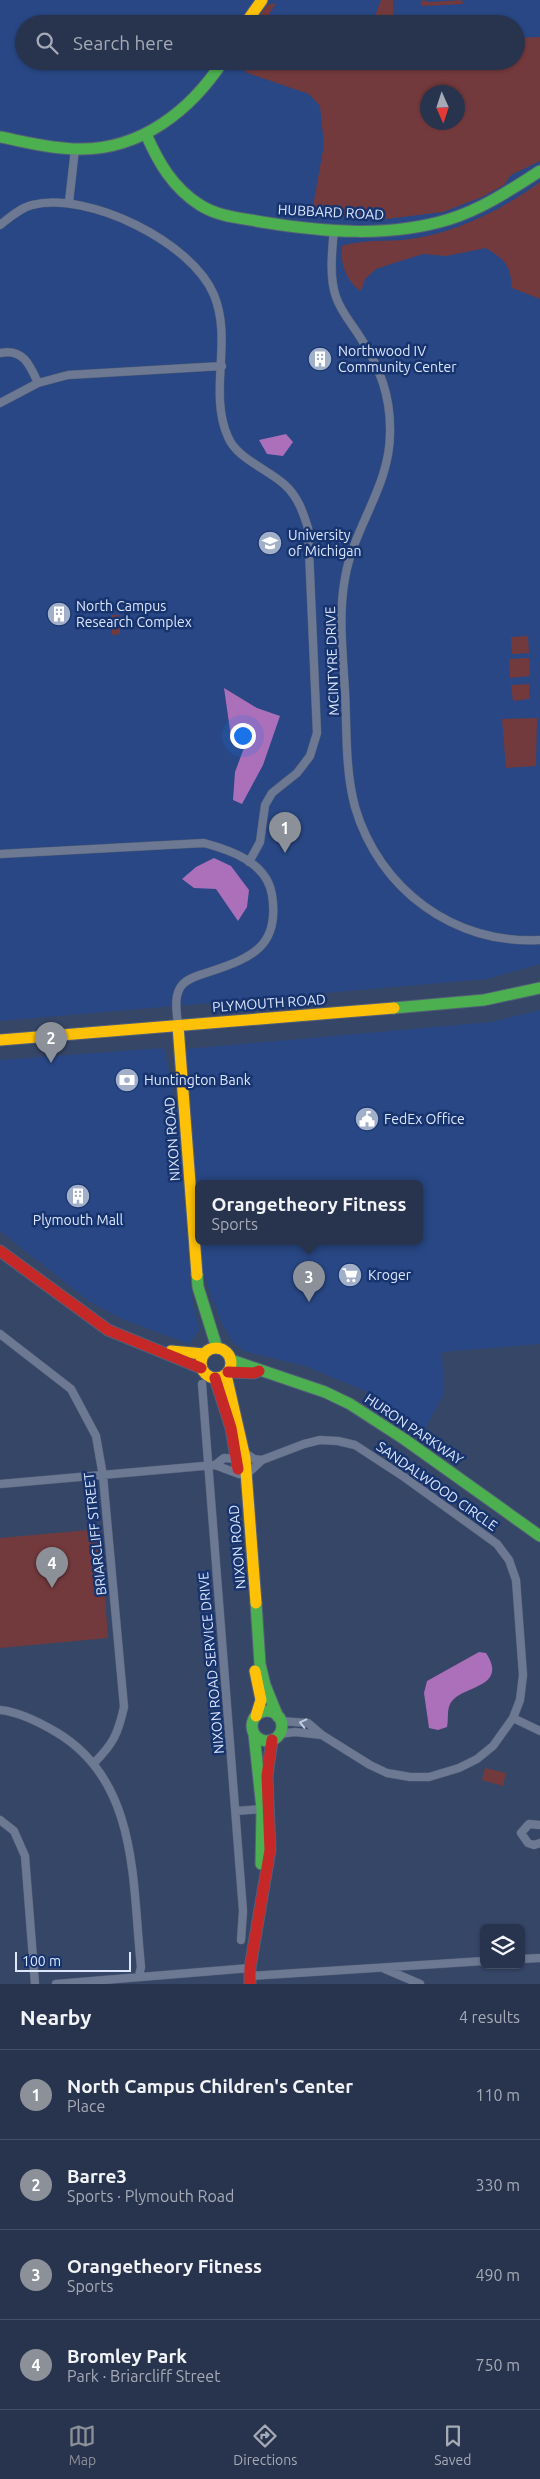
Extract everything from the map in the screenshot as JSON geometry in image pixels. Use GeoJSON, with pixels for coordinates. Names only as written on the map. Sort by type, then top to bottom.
{"type":"FeatureCollection","features":[{"type":"Feature","properties":{"kind":"main road"},"geometry":{"type":"LineString","coordinates":[[251,15],[262,0]]}},
{"type":"Feature","properties":{"kind":"main road"},"geometry":{"type":"LineString","coordinates":[[0,137],[54,147],[92,149],[146,134],[180,112],[194,99],[216,70]]}},
{"type":"Feature","properties":{"kind":"main road","name":"HUBBARD ROAD"},"geometry":{"type":"LineString","coordinates":[[146,134],[166,174],[186,196],[201,206],[227,215],[252,220],[334,230],[389,231],[435,223],[481,206],[540,170]]}},
{"type":"Feature","properties":{"kind":"main road","name":"PLYMOUTH ROAD"},"geometry":{"type":"LineString","coordinates":[[0,1040],[458,1003],[484,1000],[540,988]]}},
{"type":"Feature","properties":{"kind":"main road","name":"NIXON ROAD"},"geometry":{"type":"LineString","coordinates":[[178,1026],[198,1287],[204,1309],[210,1351]]}},
{"type":"Feature","properties":{"kind":"main road"},"geometry":{"type":"LineString","coordinates":[[0,1250],[108,1330],[145,1347],[202,1368]]}},
{"type":"Feature","properties":{"kind":"main road"},"geometry":{"type":"LineString","coordinates":[[145,1347],[188,1354],[210,1351],[226,1352],[225,1371],[207,1376],[202,1368],[202,1358],[210,1351]]}},
{"type":"Feature","properties":{"kind":"main road","name":"HURON PARKWAY"},"geometry":{"type":"LineString","coordinates":[[225,1371],[256,1368],[259,1371],[325,1392],[350,1404],[396,1434],[540,1536]]}},
{"type":"Feature","properties":{"kind":"main road","name":"NIXON ROAD"},"geometry":{"type":"LineString","coordinates":[[225,1371],[243,1477],[260,1664],[265,1685],[279,1719]]}},
{"type":"Feature","properties":{"kind":"main road","name":"NIXON ROAD"},"geometry":{"type":"LineString","coordinates":[[243,1477],[251,1648],[260,1700],[256,1716]]}},
{"type":"Feature","properties":{"kind":"main road"},"geometry":{"type":"LineString","coordinates":[[250,1976],[263,1886],[268,1873],[270,1847],[268,1764],[279,1719],[265,1712],[256,1716],[252,1725],[262,1810],[260,1873],[263,1886]]}},
{"type":"Feature","properties":{"kind":"main road"},"geometry":{"type":"LineString","coordinates":[[254,1734],[262,1740],[276,1737]]}},
{"type":"Feature","properties":{"kind":"street"},"geometry":{"type":"LineString","coordinates":[[68,202],[75,149]]}},
{"type":"Feature","properties":{"kind":"street"},"geometry":{"type":"LineString","coordinates":[[0,225],[30,206],[68,202],[108,212],[185,256],[203,275],[214,296],[222,321],[220,404],[222,421],[228,439],[240,453],[286,486],[300,505],[308,528],[317,733],[310,756],[297,772],[272,793],[265,805],[260,842],[250,862]]}},
{"type":"Feature","properties":{"kind":"street","name":"MCINTYRE DRIVE"},"geometry":{"type":"LineString","coordinates":[[334,230],[332,277],[336,297],[376,363],[384,385],[390,413],[388,462],[376,496],[349,557],[342,594],[341,625],[348,763],[355,807],[364,831],[383,867],[414,900],[448,921],[474,932],[512,940],[540,940]]}},
{"type":"Feature","properties":{"kind":"street"},"geometry":{"type":"LineString","coordinates":[[0,353],[8,351],[29,362],[38,384]]}},
{"type":"Feature","properties":{"kind":"street"},"geometry":{"type":"LineString","coordinates":[[0,403],[38,384],[68,375],[222,366]]}},
{"type":"Feature","properties":{"kind":"street"},"geometry":{"type":"LineString","coordinates":[[0,854],[204,843],[235,852],[250,862],[262,875],[272,891],[275,911],[272,932],[262,947],[249,957],[196,976],[183,984],[176,994],[178,1026]]}},
{"type":"Feature","properties":{"kind":"street","name":"BRIARCLIFF STREET"},"geometry":{"type":"LineString","coordinates":[[0,1334],[71,1389],[96,1436],[103,1476],[124,1707],[118,1732],[110,1746],[94,1763]]}},
{"type":"Feature","properties":{"kind":"street","name":"NIXON ROAD SERVICE DRIVE"},"geometry":{"type":"LineString","coordinates":[[202,1384],[212,1465],[243,1911],[241,1940]]}},
{"type":"Feature","properties":{"kind":"street","name":"SANDALWOOD CIRCLE"},"geometry":{"type":"LineString","coordinates":[[243,1477],[262,1460],[304,1444],[320,1440],[338,1441],[355,1445],[404,1477],[497,1544],[509,1560],[516,1580],[523,1675],[520,1700],[513,1718],[493,1746],[477,1760],[447,1773],[410,1777],[387,1772],[370,1765],[322,1735],[308,1723],[279,1719]]}},
{"type":"Feature","properties":{"kind":"street"},"geometry":{"type":"LineString","coordinates":[[0,1484],[212,1465],[224,1458],[240,1456],[262,1460]]}},
{"type":"Feature","properties":{"kind":"street"},"geometry":{"type":"LineString","coordinates":[[212,1465],[243,1477]]}},
{"type":"Feature","properties":{"kind":"street"},"geometry":{"type":"LineString","coordinates":[[0,1710],[39,1722],[67,1738],[94,1763],[115,1796],[126,1828],[141,1967],[139,1976]]}},
{"type":"Feature","properties":{"kind":"street"},"geometry":{"type":"LineString","coordinates":[[513,1718],[540,1731]]}},
{"type":"Feature","properties":{"kind":"street","name":"SANDALWOOD CIRCLE"},"geometry":{"type":"LineString","coordinates":[[276,1737],[295,1732],[322,1735]]}},
{"type":"Feature","properties":{"kind":"street"},"geometry":{"type":"LineString","coordinates":[[236,1811],[262,1810]]}},
{"type":"Feature","properties":{"kind":"street"},"geometry":{"type":"LineString","coordinates":[[0,1820],[14,1831],[25,1856],[35,1984]]}},
{"type":"Feature","properties":{"kind":"street"},"geometry":{"type":"LineString","coordinates":[[540,1825],[529,1824],[521,1833],[528,1843],[534,1845],[540,1843]]}},
{"type":"Feature","properties":{"kind":"street"},"geometry":{"type":"LineString","coordinates":[[525,1959],[540,1958]]}},
{"type":"Feature","properties":{"kind":"street"},"geometry":{"type":"LineString","coordinates":[[56,1984],[139,1976],[292,1975],[480,1961]]}},
{"type":"Feature","properties":{"kind":"street"},"geometry":{"type":"LineString","coordinates":[[383,1968],[420,1984]]}},
{"type":"Feature","properties":{"kind":"street"},"geometry":{"type":"LineString","coordinates":[[291,1984],[292,1975]]}},
{"type":"Feature","properties":{"kind":"shaded area","name":"University of Michigan"},"geometry":{"type":"Polygon","coordinates":[[[0,0],[540,0],[540,964],[487,979],[0,1021],[0,0]]]}},
{"type":"Feature","properties":{"kind":"shaded area"},"geometry":{"type":"Polygon","coordinates":[[[381,0],[393,0],[394,15],[375,15],[381,0]]]}},
{"type":"Feature","properties":{"kind":"shaded area"},"geometry":{"type":"Polygon","coordinates":[[[421,0],[430,2],[462,0],[463,4],[421,6],[421,0]]]}},
{"type":"Feature","properties":{"kind":"shaded area"},"geometry":{"type":"Polygon","coordinates":[[[276,3],[269,15],[260,15],[267,5],[276,3]]]}},
{"type":"Feature","properties":{"kind":"shaded area"},"geometry":{"type":"Polygon","coordinates":[[[540,37],[540,161],[511,175],[504,185],[482,197],[443,212],[386,219],[362,219],[318,214],[313,206],[324,145],[320,106],[309,94],[247,73],[244,70],[525,70],[525,38],[540,37]]]}},
{"type":"Feature","properties":{"kind":"shaded area"},"geometry":{"type":"Polygon","coordinates":[[[540,182],[540,299],[512,288],[510,273],[506,264],[486,248],[446,256],[423,254],[376,269],[365,279],[361,291],[352,283],[345,271],[341,252],[342,246],[410,239],[444,231],[495,210],[540,182]]]}},
{"type":"Feature","properties":{"kind":"shaded area"},"geometry":{"type":"Polygon","coordinates":[[[286,434],[293,442],[283,456],[267,454],[259,440],[286,434]]]}},
{"type":"Feature","properties":{"kind":"shaded area"},"geometry":{"type":"Polygon","coordinates":[[[111,615],[119,615],[120,634],[112,635],[111,615]]]}},
{"type":"Feature","properties":{"kind":"shaded area"},"geometry":{"type":"Polygon","coordinates":[[[528,636],[529,653],[512,654],[511,637],[528,636]]]}},
{"type":"Feature","properties":{"kind":"shaded area"},"geometry":{"type":"Polygon","coordinates":[[[529,658],[530,676],[510,678],[509,659],[529,658]]]}},
{"type":"Feature","properties":{"kind":"shaded area"},"geometry":{"type":"Polygon","coordinates":[[[529,684],[529,699],[513,701],[511,685],[529,684]]]}},
{"type":"Feature","properties":{"kind":"shaded area"},"geometry":{"type":"Polygon","coordinates":[[[224,688],[257,708],[280,716],[263,765],[242,804],[233,800],[235,772],[250,732],[231,737],[224,688]]]}},
{"type":"Feature","properties":{"kind":"shaded area"},"geometry":{"type":"Polygon","coordinates":[[[537,718],[536,766],[506,768],[502,719],[537,718]]]}},
{"type":"Feature","properties":{"kind":"shaded area"},"geometry":{"type":"Polygon","coordinates":[[[214,858],[231,866],[249,890],[247,907],[238,921],[216,889],[194,888],[182,879],[196,867],[214,858]]]}},
{"type":"Feature","properties":{"kind":"shaded area"},"geometry":{"type":"Polygon","coordinates":[[[540,1010],[540,1344],[442,1352],[444,1393],[425,1429],[368,1392],[305,1366],[244,1351],[232,1341],[221,1322],[203,1272],[201,1245],[423,1245],[423,1180],[197,1180],[187,1049],[491,1022],[540,1010]]]}},
{"type":"Feature","properties":{"kind":"shaded area"},"geometry":{"type":"Polygon","coordinates":[[[164,1048],[179,1120],[191,1293],[199,1330],[189,1344],[120,1318],[90,1302],[0,1231],[0,1060],[164,1048]]]}},
{"type":"Feature","properties":{"kind":"shaded area"},"geometry":{"type":"Polygon","coordinates":[[[100,1529],[108,1638],[0,1648],[0,1538],[100,1529]]]}},
{"type":"Feature","properties":{"kind":"shaded area"},"geometry":{"type":"Polygon","coordinates":[[[479,1652],[486,1653],[491,1664],[492,1673],[489,1679],[452,1701],[448,1710],[447,1727],[438,1730],[429,1728],[424,1693],[427,1681],[479,1652]]]}},
{"type":"Feature","properties":{"kind":"shaded area"},"geometry":{"type":"Polygon","coordinates":[[[485,1768],[506,1773],[503,1786],[482,1780],[485,1768]]]}},
{"type":"Feature","properties":{"kind":"traffic: fast"},"geometry":{"type":"LineString","coordinates":[[0,137],[69,149],[102,148],[123,143],[143,135],[180,111],[196,96],[216,70]]}},
{"type":"Feature","properties":{"kind":"traffic: fast"},"geometry":{"type":"LineString","coordinates":[[146,134],[167,174],[182,191],[200,205],[230,216],[309,228],[380,231],[427,225],[474,210],[540,171]]}},
{"type":"Feature","properties":{"kind":"traffic: fast"},"geometry":{"type":"LineString","coordinates":[[394,1008],[484,1000],[540,988]]}},
{"type":"Feature","properties":{"kind":"traffic: fast"},"geometry":{"type":"LineString","coordinates":[[197,1275],[198,1287],[217,1348]]}},
{"type":"Feature","properties":{"kind":"traffic: fast"},"geometry":{"type":"LineString","coordinates":[[231,1360],[325,1392],[350,1404],[404,1439],[540,1536]]}},
{"type":"Feature","properties":{"kind":"traffic: fast"},"geometry":{"type":"LineString","coordinates":[[256,1603],[260,1664],[265,1685],[278,1717]]}},
{"type":"Feature","properties":{"kind":"traffic: fast"},"geometry":{"type":"LineString","coordinates":[[267,1711],[273,1712],[281,1720],[282,1726],[281,1732],[273,1740],[267,1741],[261,1740],[253,1732],[252,1726],[253,1720],[261,1712],[267,1711]]}},
{"type":"Feature","properties":{"kind":"traffic: fast"},"geometry":{"type":"LineString","coordinates":[[254,1734],[262,1809],[261,1864]]}},
{"type":"Feature","properties":{"kind":"traffic: slow"},"geometry":{"type":"LineString","coordinates":[[251,15],[262,0]]}},
{"type":"Feature","properties":{"kind":"traffic: slow"},"geometry":{"type":"LineString","coordinates":[[0,1040],[394,1008]]}},
{"type":"Feature","properties":{"kind":"traffic: slow"},"geometry":{"type":"LineString","coordinates":[[178,1026],[197,1275]]}},
{"type":"Feature","properties":{"kind":"traffic: slow"},"geometry":{"type":"LineString","coordinates":[[216,1348],[227,1352],[231,1363],[227,1374],[216,1378],[205,1374],[201,1363],[205,1352],[216,1348]]}},
{"type":"Feature","properties":{"kind":"traffic: slow"},"geometry":{"type":"LineString","coordinates":[[171,1351],[204,1354]]}},
{"type":"Feature","properties":{"kind":"traffic: slow"},"geometry":{"type":"LineString","coordinates":[[226,1375],[245,1458],[256,1603]]}},
{"type":"Feature","properties":{"kind":"traffic: slow"},"geometry":{"type":"LineString","coordinates":[[255,1671],[261,1700],[256,1716]]}},
{"type":"Feature","properties":{"kind":"traffic: jam"},"geometry":{"type":"LineString","coordinates":[[0,1251],[108,1330],[201,1368]]}},
{"type":"Feature","properties":{"kind":"traffic: jam"},"geometry":{"type":"LineString","coordinates":[[228,1372],[254,1373],[259,1371]]}},
{"type":"Feature","properties":{"kind":"traffic: jam"},"geometry":{"type":"LineString","coordinates":[[215,1378],[231,1428],[238,1469]]}},
{"type":"Feature","properties":{"kind":"traffic: jam"},"geometry":{"type":"LineString","coordinates":[[250,1984],[250,1968],[270,1850],[267,1776],[272,1740]]}},
{"type":"Feature","properties":{"kind":"place","name":"Northwood IV Community Center"},"geometry":{"type":"Point","coordinates":[320,359]}},
{"type":"Feature","properties":{"kind":"place","name":"University of Michigan"},"geometry":{"type":"Point","coordinates":[270,543]}},
{"type":"Feature","properties":{"kind":"place","name":"North Campus Research Complex"},"geometry":{"type":"Point","coordinates":[59,614]}},
{"type":"Feature","properties":{"kind":"place","name":"North Campus Children's Center"},"geometry":{"type":"Point","coordinates":[285,853]}},
{"type":"Feature","properties":{"kind":"place","name":"Barre3"},"geometry":{"type":"Point","coordinates":[51,1063]}},
{"type":"Feature","properties":{"kind":"place","name":"Huntington Bank"},"geometry":{"type":"Point","coordinates":[127,1080]}},
{"type":"Feature","properties":{"kind":"place","name":"FedEx Office"},"geometry":{"type":"Point","coordinates":[367,1119]}},
{"type":"Feature","properties":{"kind":"place","name":"Plymouth Mall"},"geometry":{"type":"Point","coordinates":[78,1196]}},
{"type":"Feature","properties":{"kind":"place","name":"Kroger"},"geometry":{"type":"Point","coordinates":[350,1275]}},
{"type":"Feature","properties":{"kind":"place","name":"Orangetheory Fitness"},"geometry":{"type":"Point","coordinates":[309,1302]}},
{"type":"Feature","properties":{"kind":"place","name":"Bromley Park"},"geometry":{"type":"Point","coordinates":[52,1588]}}]}
